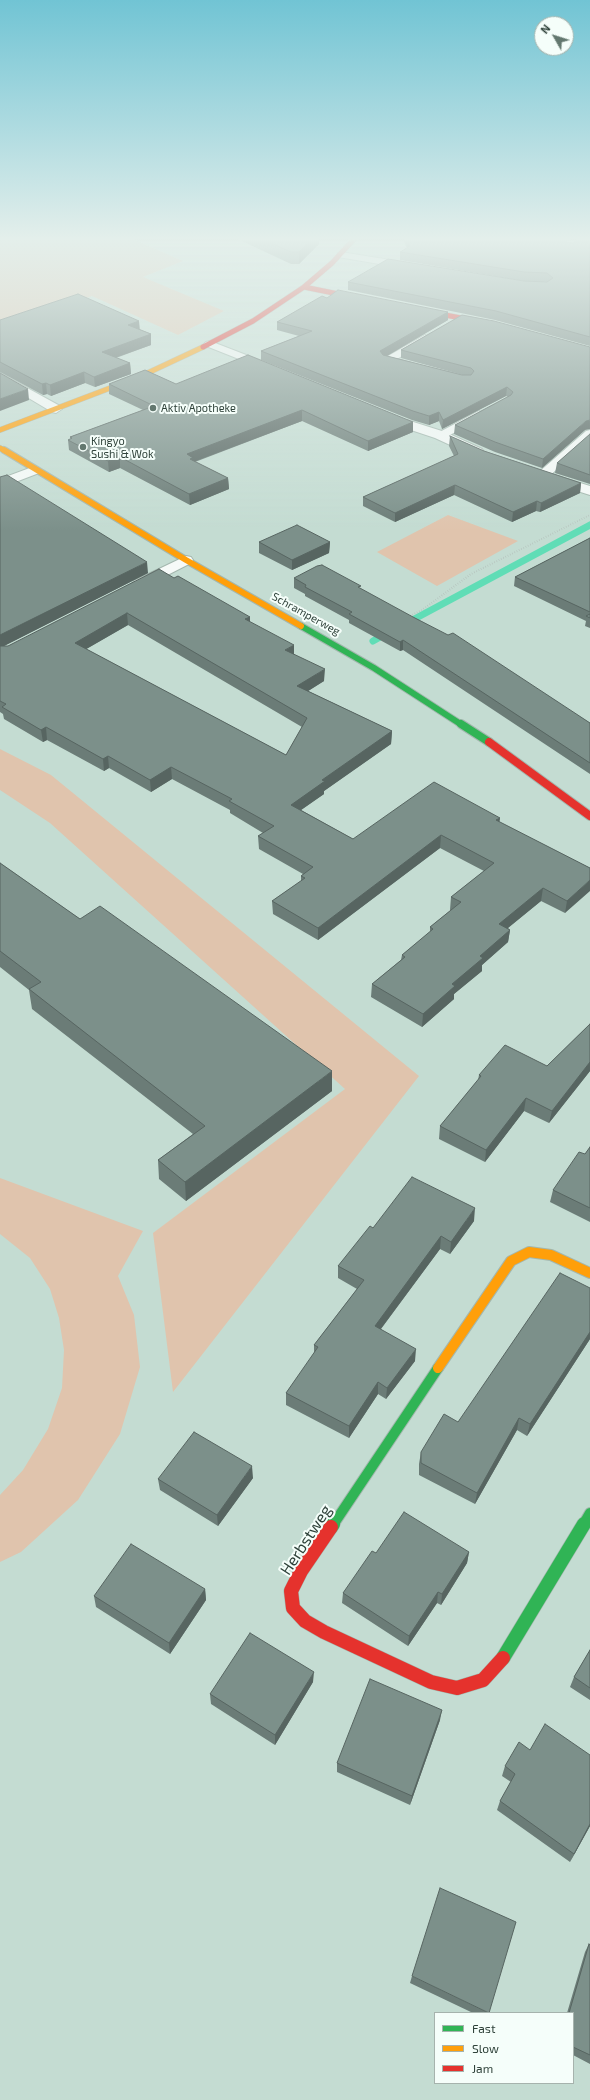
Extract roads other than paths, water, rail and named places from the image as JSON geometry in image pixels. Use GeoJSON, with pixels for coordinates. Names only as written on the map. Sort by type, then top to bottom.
{"type":"FeatureCollection","features":[{"type":"Feature","properties":{"kind":"street"},"geometry":{"type":"LineString","coordinates":[[0,430],[139,377],[227,335]]}},
{"type":"Feature","properties":{"kind":"street"},"geometry":{"type":"LineString","coordinates":[[407,424],[440,435],[489,456]]}},
{"type":"Feature","properties":{"kind":"street","name":"Schramperweg"},"geometry":{"type":"LineString","coordinates":[[0,448],[186,560],[374,668],[489,742],[590,816]]}},
{"type":"Feature","properties":{"kind":"street"},"geometry":{"type":"LineString","coordinates":[[530,470],[590,491]]}},
{"type":"Feature","properties":{"kind":"street","name":"Herbstweg"},"geometry":{"type":"LineString","coordinates":[[590,1273],[551,1255],[529,1252],[511,1261],[301,1571],[292,1590],[293,1608],[306,1621],[324,1632],[431,1682],[457,1688],[477,1682],[483,1680],[501,1662],[590,1513]]}},
{"type":"Feature","properties":{"kind":"lane"},"geometry":{"type":"LineString","coordinates":[[416,367],[387,360],[430,335]]}},
{"type":"Feature","properties":{"kind":"lane"},"geometry":{"type":"LineString","coordinates":[[210,344],[277,370]]}},
{"type":"Feature","properties":{"kind":"lane"},"geometry":{"type":"LineString","coordinates":[[0,376],[56,409]]}},
{"type":"Feature","properties":{"kind":"lane"},"geometry":{"type":"LineString","coordinates":[[440,435],[492,408]]}},
{"type":"Feature","properties":{"kind":"lane"},"geometry":{"type":"LineString","coordinates":[[393,418],[407,424]]}},
{"type":"Feature","properties":{"kind":"lane"},"geometry":{"type":"LineString","coordinates":[[543,475],[590,434]]}},
{"type":"Feature","properties":{"kind":"lane"},"geometry":{"type":"LineString","coordinates":[[0,484],[35,470]]}},
{"type":"Feature","properties":{"kind":"lane"},"geometry":{"type":"LineString","coordinates":[[130,589],[186,560]]}},
{"type":"Feature","properties":{"kind":"waterway"},"geometry":{"type":"LineString","coordinates":[[405,624],[590,525]]}},
{"type":"Feature","properties":{"kind":"waterway"},"geometry":{"type":"LineString","coordinates":[[373,641],[389,632]]}},
{"type":"Feature","properties":{"kind":"place","name":"Aktiv Apotheke"},"geometry":{"type":"Point","coordinates":[153,408]}},
{"type":"Feature","properties":{"kind":"place","name":"Kingyo Sushi & Wok"},"geometry":{"type":"Point","coordinates":[83,447]}}]}
